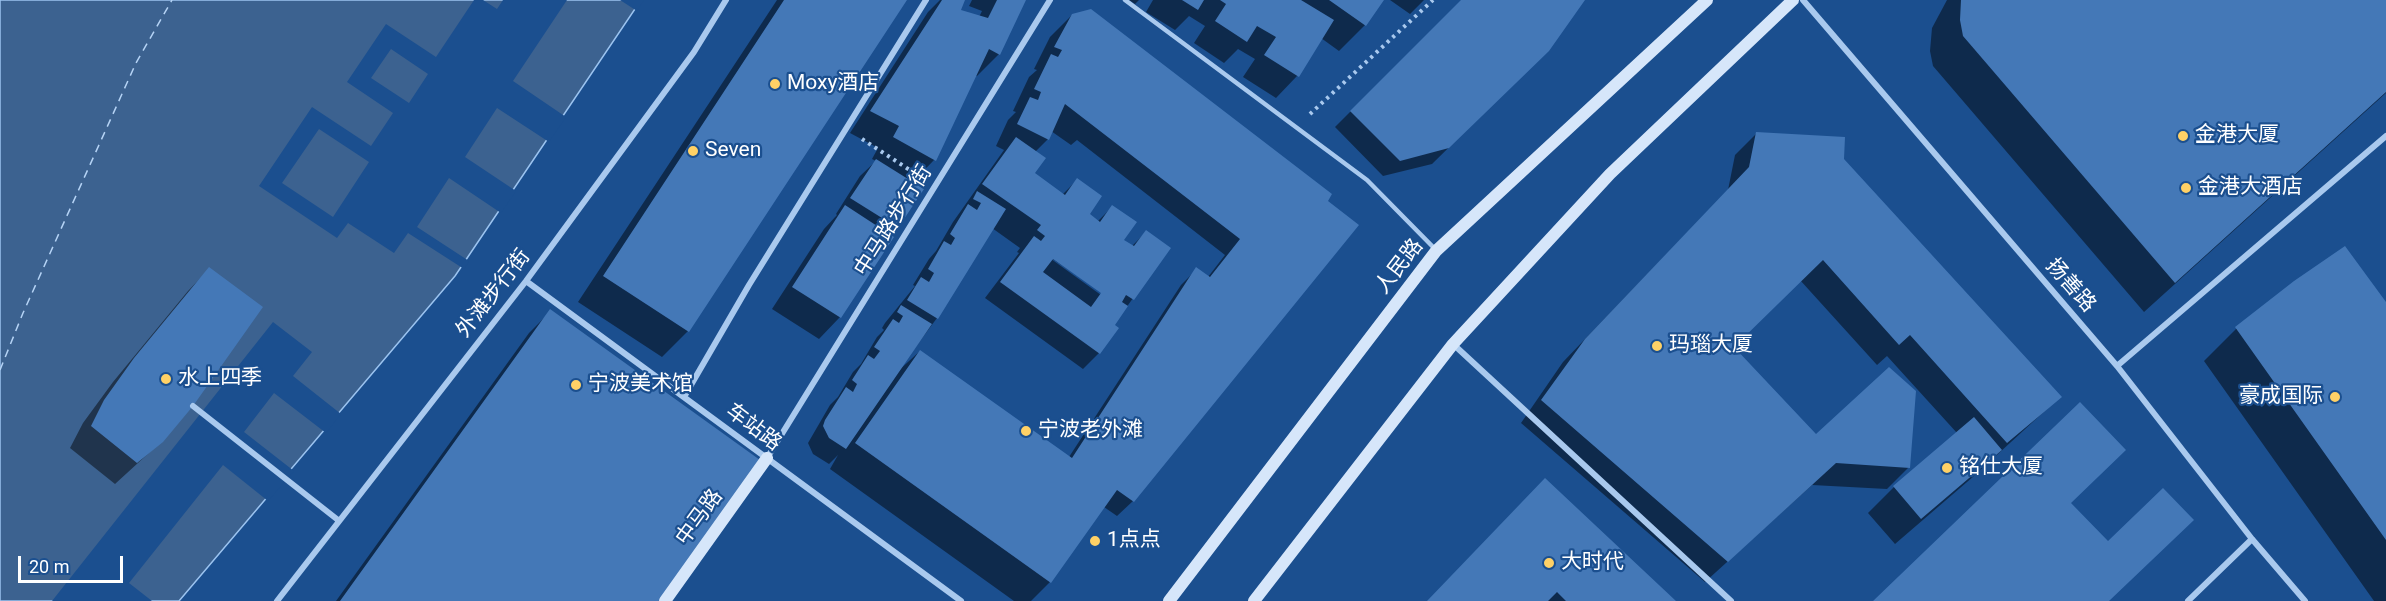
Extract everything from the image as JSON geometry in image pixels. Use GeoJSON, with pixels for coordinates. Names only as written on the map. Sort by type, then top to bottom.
{"type":"FeatureCollection","features":[{"type":"Feature","properties":{"kind":"main road","name":"人民路"},"geometry":{"type":"LineString","coordinates":[[1169,601],[1436,251],[1707,0]]}},
{"type":"Feature","properties":{"kind":"main road"},"geometry":{"type":"LineString","coordinates":[[1254,601],[1453,344],[1610,174],[1793,0]]}},
{"type":"Feature","properties":{"kind":"main road","name":"中马路"},"geometry":{"type":"LineString","coordinates":[[665,601],[767,458]]}},
{"type":"Feature","properties":{"kind":"street","name":"外滩步行街"},"geometry":{"type":"LineString","coordinates":[[277,601],[526,281],[694,52],[726,0]]}},
{"type":"Feature","properties":{"kind":"street"},"geometry":{"type":"LineString","coordinates":[[684,397],[749,285],[926,0]]}},
{"type":"Feature","properties":{"kind":"street","name":"中马路步行街"},"geometry":{"type":"LineString","coordinates":[[767,458],[1050,0]]}},
{"type":"Feature","properties":{"kind":"street","name":"扬善路"},"geometry":{"type":"LineString","coordinates":[[1803,0],[2117,366],[2252,539],[2305,601]]}},
{"type":"Feature","properties":{"kind":"street"},"geometry":{"type":"LineString","coordinates":[[2117,366],[2386,135]]}},
{"type":"Feature","properties":{"kind":"street","name":"车站路"},"geometry":{"type":"LineString","coordinates":[[526,281],[961,601]]}},
{"type":"Feature","properties":{"kind":"street"},"geometry":{"type":"LineString","coordinates":[[1453,344],[1731,601]]}},
{"type":"Feature","properties":{"kind":"street"},"geometry":{"type":"LineString","coordinates":[[193,406],[338,520]]}},
{"type":"Feature","properties":{"kind":"street"},"geometry":{"type":"LineString","coordinates":[[2188,601],[2252,539]]}},
{"type":"Feature","properties":{"kind":"lane"},"geometry":{"type":"LineString","coordinates":[[1125,0],[1367,180],[1436,251]]}},
{"type":"Feature","properties":{"kind":"path"},"geometry":{"type":"LineString","coordinates":[[1296,127],[1433,0]]}},
{"type":"Feature","properties":{"kind":"path"},"geometry":{"type":"LineString","coordinates":[[847,129],[935,186]]}},
{"type":"Feature","properties":{"kind":"water"},"geometry":{"type":"Polygon","coordinates":[[[0,0],[641,0],[455,276],[179,601],[0,601],[0,0]]]}},
{"type":"Feature","properties":{"kind":"pier"},"geometry":{"type":"Polygon","coordinates":[[[474,0],[483,0],[497,9],[503,0],[567,0],[513,81],[566,117],[549,142],[497,108],[465,157],[516,191],[501,213],[449,178],[417,227],[469,261],[464,269],[408,233],[394,253],[348,223],[337,238],[259,186],[312,107],[371,146],[393,113],[347,82],[386,24],[436,57],[474,0]],[[391,49],[371,78],[409,103],[428,74],[391,49]],[[319,129],[282,183],[333,217],[369,162],[319,129]]]}},
{"type":"Feature","properties":{"kind":"pier"},"geometry":{"type":"Polygon","coordinates":[[[620,0],[644,0],[637,11],[620,0]]]}},
{"type":"Feature","properties":{"kind":"pier"},"geometry":{"type":"Polygon","coordinates":[[[273,322],[312,352],[293,376],[341,414],[326,433],[274,393],[244,432],[294,471],[268,501],[223,465],[129,583],[152,601],[52,601],[273,322]]]}},
{"type":"Feature","properties":{"kind":"building"},"geometry":{"type":"Polygon","coordinates":[[[784,0],[907,0],[689,332],[603,276],[784,0]]]}},
{"type":"Feature","properties":{"kind":"building"},"geometry":{"type":"Polygon","coordinates":[[[942,0],[965,0],[961,10],[988,18],[997,0],[1026,0],[1000,55],[989,49],[936,161],[893,137],[899,126],[870,111],[942,0]]]}},
{"type":"Feature","properties":{"kind":"building"},"geometry":{"type":"Polygon","coordinates":[[[1182,0],[1204,0],[1198,10],[1182,0]]]}},
{"type":"Feature","properties":{"kind":"building"},"geometry":{"type":"Polygon","coordinates":[[[1220,0],[1301,0],[1334,20],[1299,77],[1264,55],[1276,37],[1257,26],[1247,42],[1215,21],[1226,4],[1220,0]]]}},
{"type":"Feature","properties":{"kind":"building"},"geometry":{"type":"Polygon","coordinates":[[[1329,0],[1384,0],[1366,26],[1329,0]]]}},
{"type":"Feature","properties":{"kind":"building"},"geometry":{"type":"Polygon","coordinates":[[[1461,0],[1585,0],[1549,51],[1449,148],[1400,161],[1350,111],[1461,0]]]}},
{"type":"Feature","properties":{"kind":"building","name":"金港大酒店"},"geometry":{"type":"Polygon","coordinates":[[[1961,0],[2386,0],[2386,92],[2175,283],[1963,36],[1960,20],[1961,0]]]}},
{"type":"Feature","properties":{"kind":"building"},"geometry":{"type":"Polygon","coordinates":[[[1091,9],[1332,194],[1328,201],[1359,225],[1134,502],[1117,490],[1051,583],[855,443],[920,350],[1072,458],[1196,267],[1210,277],[1240,239],[1065,104],[1049,140],[1017,124],[1030,97],[1038,100],[1041,92],[1034,89],[1051,54],[1058,57],[1062,50],[1054,47],[1072,14],[1091,9]]]}},
{"type":"Feature","properties":{"kind":"building","name":"玛瑙大厦"},"geometry":{"type":"Polygon","coordinates":[[[1756,132],[1845,137],[1844,159],[2062,397],[2007,443],[1910,335],[1899,345],[1823,260],[1734,347],[1816,434],[1889,367],[1916,391],[1910,468],[1836,463],[1728,562],[1541,400],[1585,339],[1749,167],[1756,132]]]}},
{"type":"Feature","properties":{"kind":"building"},"geometry":{"type":"Polygon","coordinates":[[[1016,137],[1046,158],[1035,173],[1065,195],[1077,178],[1102,196],[1090,214],[1100,222],[1112,205],[1137,222],[1124,240],[1134,246],[1146,230],[1171,248],[1134,300],[1126,295],[1122,302],[1128,306],[1115,325],[1119,328],[1100,354],[1000,282],[1034,236],[1041,241],[1045,236],[1037,230],[1041,225],[982,184],[1016,137]],[[1053,259],[1043,272],[1091,307],[1101,293],[1053,259]]]}},
{"type":"Feature","properties":{"kind":"building"},"geometry":{"type":"Polygon","coordinates":[[[876,159],[924,189],[898,228],[850,198],[876,159]]]}},
{"type":"Feature","properties":{"kind":"building"},"geometry":{"type":"Polygon","coordinates":[[[977,191],[1006,209],[938,319],[907,300],[921,277],[929,282],[934,273],[928,269],[944,241],[951,245],[955,238],[950,234],[968,204],[977,210],[981,203],[973,199],[977,191]]]}},
{"type":"Feature","properties":{"kind":"building"},"geometry":{"type":"Polygon","coordinates":[[[845,205],[894,237],[841,318],[792,287],[845,205]]]}},
{"type":"Feature","properties":{"kind":"building","name":"豪成国际"},"geometry":{"type":"Polygon","coordinates":[[[2345,246],[2386,302],[2386,540],[2235,327],[2294,281],[2345,246]]]}},
{"type":"Feature","properties":{"kind":"building","name":"水上四季"},"geometry":{"type":"Polygon","coordinates":[[[209,267],[263,307],[193,406],[163,442],[137,463],[91,426],[104,400],[134,358],[209,267]]]}},
{"type":"Feature","properties":{"kind":"building"},"geometry":{"type":"Polygon","coordinates":[[[901,305],[932,324],[846,449],[829,438],[823,426],[825,420],[846,387],[853,392],[857,384],[852,380],[868,355],[874,359],[880,351],[874,347],[893,319],[899,323],[903,316],[897,312],[901,305]]]}},
{"type":"Feature","properties":{"kind":"building","name":"宁波美术馆"},"geometry":{"type":"Polygon","coordinates":[[[550,309],[760,460],[659,601],[340,601],[550,309]]]}},
{"type":"Feature","properties":{"kind":"building"},"geometry":{"type":"Polygon","coordinates":[[[2080,402],[2126,450],[2071,503],[2108,541],[2163,488],[2194,520],[2109,601],[1873,601],[2080,402]]]}},
{"type":"Feature","properties":{"kind":"building","name":"铭仕大厦"},"geometry":{"type":"Polygon","coordinates":[[[1974,417],[2002,450],[1921,519],[1893,486],[1974,417]]]}},
{"type":"Feature","properties":{"kind":"building","name":"大时代"},"geometry":{"type":"Polygon","coordinates":[[[1545,478],[1676,601],[1566,601],[1557,592],[1548,601],[1427,601],[1545,478]]]}},
{"type":"Feature","properties":{"kind":"ferry route"},"geometry":{"type":"LineString","coordinates":[[0,370],[23,313],[136,63],[172,0]]}},
{"type":"Feature","properties":{"kind":"place","name":"Moxy酒店"},"geometry":{"type":"Point","coordinates":[775,84]}},
{"type":"Feature","properties":{"kind":"place","name":"金港大厦"},"geometry":{"type":"Point","coordinates":[2183,136]}},
{"type":"Feature","properties":{"kind":"place","name":"Seven"},"geometry":{"type":"Point","coordinates":[693,151]}},
{"type":"Feature","properties":{"kind":"place","name":"金港大酒店"},"geometry":{"type":"Point","coordinates":[2186,188]}},
{"type":"Feature","properties":{"kind":"place","name":"玛瑙大厦"},"geometry":{"type":"Point","coordinates":[1657,346]}},
{"type":"Feature","properties":{"kind":"place","name":"水上四季"},"geometry":{"type":"Point","coordinates":[166,379]}},
{"type":"Feature","properties":{"kind":"place","name":"宁波美术馆"},"geometry":{"type":"Point","coordinates":[576,385]}},
{"type":"Feature","properties":{"kind":"place","name":"豪成国际"},"geometry":{"type":"Point","coordinates":[2335,397]}},
{"type":"Feature","properties":{"kind":"place","name":"宁波老外滩"},"geometry":{"type":"Point","coordinates":[1026,431]}},
{"type":"Feature","properties":{"kind":"place","name":"铭仕大厦"},"geometry":{"type":"Point","coordinates":[1947,468]}},
{"type":"Feature","properties":{"kind":"place","name":"1点点"},"geometry":{"type":"Point","coordinates":[1095,541]}},
{"type":"Feature","properties":{"kind":"place","name":"大时代"},"geometry":{"type":"Point","coordinates":[1549,563]}}]}
